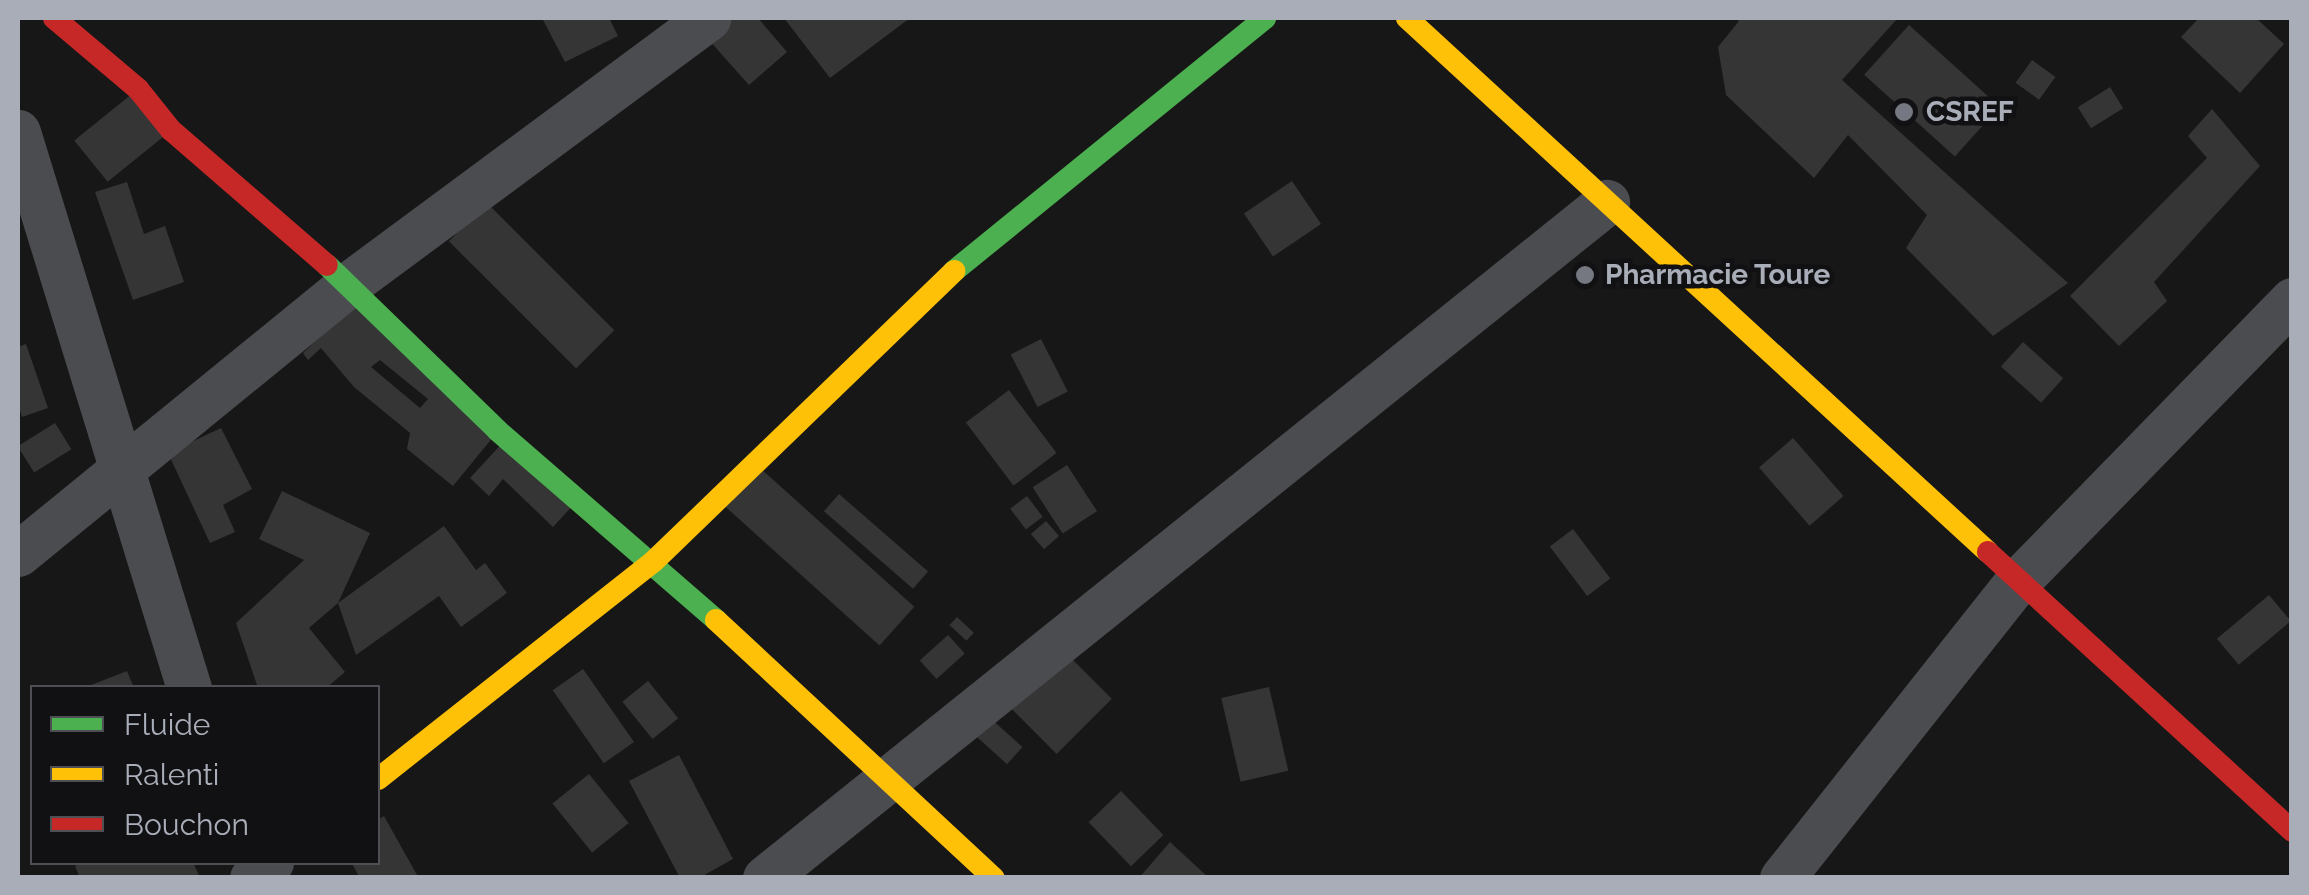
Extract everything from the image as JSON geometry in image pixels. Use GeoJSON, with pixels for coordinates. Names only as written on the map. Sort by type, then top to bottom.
{"type":"FeatureCollection","features":[{"type":"Feature","properties":{"kind":"street"},"geometry":{"type":"LineString","coordinates":[[54,18],[138,89],[171,130],[350,284],[498,431],[653,562],[994,878]]}},
{"type":"Feature","properties":{"kind":"street"},"geometry":{"type":"LineString","coordinates":[[18,554],[350,284],[708,18]]}},
{"type":"Feature","properties":{"kind":"street"},"geometry":{"type":"LineString","coordinates":[[380,777],[653,562],[954,271],[1264,18]]}},
{"type":"Feature","properties":{"kind":"street"},"geometry":{"type":"LineString","coordinates":[[1407,18],[2292,831]]}},
{"type":"Feature","properties":{"kind":"street"},"geometry":{"type":"LineString","coordinates":[[18,132],[27,195],[122,470],[188,685]]}},
{"type":"Feature","properties":{"kind":"street"},"geometry":{"type":"LineString","coordinates":[[765,878],[1607,202]]}},
{"type":"Feature","properties":{"kind":"street"},"geometry":{"type":"LineString","coordinates":[[1782,878],[2017,582],[2292,300]]}},
{"type":"Feature","properties":{"kind":"building"},"geometry":{"type":"Polygon","coordinates":[[[542,18],[609,18],[618,36],[565,62],[542,18]]]}},
{"type":"Feature","properties":{"kind":"building"},"geometry":{"type":"Polygon","coordinates":[[[732,18],[758,18],[787,52],[749,85],[708,39],[732,18]]]}},
{"type":"Feature","properties":{"kind":"building"},"geometry":{"type":"Polygon","coordinates":[[[784,18],[910,18],[830,78],[784,18]]]}},
{"type":"Feature","properties":{"kind":"building"},"geometry":{"type":"Polygon","coordinates":[[[1735,18],[1898,18],[1842,80],[2068,283],[1993,336],[1906,248],[1927,215],[1848,135],[1814,178],[1726,95],[1718,47],[1739,21],[1735,18]]]}},
{"type":"Feature","properties":{"kind":"building"},"geometry":{"type":"Polygon","coordinates":[[[2199,18],[2256,18],[2284,44],[2240,93],[2181,37],[2199,18]]]}},
{"type":"Feature","properties":{"kind":"building"},"geometry":{"type":"Polygon","coordinates":[[[1909,25],[2000,107],[1955,156],[1864,75],[1909,25]]]}},
{"type":"Feature","properties":{"kind":"building"},"geometry":{"type":"Polygon","coordinates":[[[2032,60],[2055,77],[2039,100],[2016,83],[2032,60]]]}},
{"type":"Feature","properties":{"kind":"building"},"geometry":{"type":"Polygon","coordinates":[[[2110,87],[2123,108],[2091,128],[2078,107],[2110,87]]]}},
{"type":"Feature","properties":{"kind":"building"},"geometry":{"type":"Polygon","coordinates":[[[138,89],[171,130],[108,182],[74,141],[138,89]]]}},
{"type":"Feature","properties":{"kind":"building"},"geometry":{"type":"Polygon","coordinates":[[[2212,109],[2260,166],[2154,282],[2167,301],[2119,346],[2070,296],[2207,158],[2188,136],[2212,109]]]}},
{"type":"Feature","properties":{"kind":"building"},"geometry":{"type":"Polygon","coordinates":[[[1292,181],[1321,224],[1273,257],[1244,213],[1292,181]]]}},
{"type":"Feature","properties":{"kind":"building"},"geometry":{"type":"Polygon","coordinates":[[[127,182],[144,234],[165,226],[184,282],[133,300],[95,192],[127,182]]]}},
{"type":"Feature","properties":{"kind":"building"},"geometry":{"type":"Polygon","coordinates":[[[487,203],[614,330],[576,368],[449,241],[487,203]]]}},
{"type":"Feature","properties":{"kind":"building"},"geometry":{"type":"Polygon","coordinates":[[[353,306],[498,431],[453,486],[407,449],[410,433],[354,387],[321,348],[308,360],[303,353],[353,306]],[[380,360],[371,367],[420,408],[428,399],[380,360]]]}},
{"type":"Feature","properties":{"kind":"building"},"geometry":{"type":"Polygon","coordinates":[[[1041,339],[1068,392],[1037,407],[1011,354],[1041,339]]]}},
{"type":"Feature","properties":{"kind":"building"},"geometry":{"type":"Polygon","coordinates":[[[2023,342],[2063,378],[2041,403],[2001,367],[2023,342]]]}},
{"type":"Feature","properties":{"kind":"building"},"geometry":{"type":"Polygon","coordinates":[[[26,344],[48,408],[22,417],[18,404],[18,347],[26,344]]]}},
{"type":"Feature","properties":{"kind":"building"},"geometry":{"type":"Polygon","coordinates":[[[1009,390],[1057,453],[1013,486],[966,422],[1009,390]]]}},
{"type":"Feature","properties":{"kind":"building"},"geometry":{"type":"Polygon","coordinates":[[[55,423],[71,449],[34,473],[18,446],[55,423]]]}},
{"type":"Feature","properties":{"kind":"building"},"geometry":{"type":"Polygon","coordinates":[[[221,428],[252,489],[223,505],[235,532],[210,543],[168,453],[221,428]]]}},
{"type":"Feature","properties":{"kind":"building"},"geometry":{"type":"Polygon","coordinates":[[[508,437],[577,501],[553,527],[503,479],[489,496],[470,478],[508,437]]]}},
{"type":"Feature","properties":{"kind":"building"},"geometry":{"type":"Polygon","coordinates":[[[1793,438],[1844,496],[1810,526],[1759,468],[1793,438]]]}},
{"type":"Feature","properties":{"kind":"building"},"geometry":{"type":"Polygon","coordinates":[[[1067,465],[1097,511],[1063,533],[1033,487],[1067,465]]]}},
{"type":"Feature","properties":{"kind":"building"},"geometry":{"type":"Polygon","coordinates":[[[759,467],[914,607],[880,645],[724,506],[759,467]]]}},
{"type":"Feature","properties":{"kind":"building"},"geometry":{"type":"Polygon","coordinates":[[[282,491],[370,533],[338,603],[309,628],[345,672],[330,685],[257,685],[236,623],[304,560],[259,539],[282,491]]]}},
{"type":"Feature","properties":{"kind":"building"},"geometry":{"type":"Polygon","coordinates":[[[839,494],[928,571],[913,589],[824,511],[839,494]]]}},
{"type":"Feature","properties":{"kind":"building"},"geometry":{"type":"Polygon","coordinates":[[[1027,496],[1043,517],[1026,529],[1010,509],[1027,496]]]}},
{"type":"Feature","properties":{"kind":"building"},"geometry":{"type":"Polygon","coordinates":[[[1046,521],[1059,536],[1044,549],[1031,534],[1046,521]]]}},
{"type":"Feature","properties":{"kind":"building"},"geometry":{"type":"Polygon","coordinates":[[[444,526],[476,570],[485,563],[507,593],[461,627],[439,596],[356,655],[338,603],[444,526]]]}},
{"type":"Feature","properties":{"kind":"building"},"geometry":{"type":"Polygon","coordinates":[[[1573,529],[1610,579],[1587,596],[1550,546],[1573,529]]]}},
{"type":"Feature","properties":{"kind":"building"},"geometry":{"type":"Polygon","coordinates":[[[2269,595],[2291,621],[2239,665],[2217,639],[2269,595]]]}},
{"type":"Feature","properties":{"kind":"building"},"geometry":{"type":"Polygon","coordinates":[[[957,617],[974,633],[966,641],[949,625],[957,617]]]}},
{"type":"Feature","properties":{"kind":"building"},"geometry":{"type":"Polygon","coordinates":[[[948,635],[965,654],[936,679],[920,660],[948,635]]]}},
{"type":"Feature","properties":{"kind":"building"},"geometry":{"type":"Polygon","coordinates":[[[1063,650],[1112,699],[1057,754],[1008,705],[1063,650]]]}},
{"type":"Feature","properties":{"kind":"building"},"geometry":{"type":"Polygon","coordinates":[[[583,669],[634,742],[604,763],[553,690],[583,669]]]}},
{"type":"Feature","properties":{"kind":"building"},"geometry":{"type":"Polygon","coordinates":[[[127,671],[133,685],[91,685],[127,671]]]}},
{"type":"Feature","properties":{"kind":"building"},"geometry":{"type":"Polygon","coordinates":[[[648,681],[678,718],[653,739],[622,702],[648,681]]]}},
{"type":"Feature","properties":{"kind":"building"},"geometry":{"type":"Polygon","coordinates":[[[1269,687],[1288,771],[1241,782],[1221,698],[1269,687]]]}},
{"type":"Feature","properties":{"kind":"building"},"geometry":{"type":"Polygon","coordinates":[[[989,717],[1022,747],[1007,764],[974,734],[989,717]]]}},
{"type":"Feature","properties":{"kind":"building"},"geometry":{"type":"Polygon","coordinates":[[[679,755],[733,859],[699,878],[680,878],[629,781],[679,755]]]}},
{"type":"Feature","properties":{"kind":"building"},"geometry":{"type":"Polygon","coordinates":[[[589,774],[629,823],[592,853],[552,804],[589,774]]]}},
{"type":"Feature","properties":{"kind":"building"},"geometry":{"type":"Polygon","coordinates":[[[1121,791],[1163,835],[1131,866],[1089,822],[1121,791]]]}},
{"type":"Feature","properties":{"kind":"building"},"geometry":{"type":"Polygon","coordinates":[[[384,816],[417,875],[413,878],[360,878],[353,865],[380,865],[380,819],[384,816]]]}},
{"type":"Feature","properties":{"kind":"building"},"geometry":{"type":"Polygon","coordinates":[[[1170,842],[1209,878],[1139,878],[1170,842]]]}},
{"type":"Feature","properties":{"kind":"building"},"geometry":{"type":"Polygon","coordinates":[[[194,865],[200,878],[80,878],[75,866],[194,865]]]}},
{"type":"Feature","properties":{"kind":"traffic: fast"},"geometry":{"type":"LineString","coordinates":[[954,271],[1265,18]]}},
{"type":"Feature","properties":{"kind":"traffic: fast"},"geometry":{"type":"LineString","coordinates":[[327,265],[498,431],[716,620]]}},
{"type":"Feature","properties":{"kind":"traffic: slow"},"geometry":{"type":"LineString","coordinates":[[1407,18],[1988,552]]}},
{"type":"Feature","properties":{"kind":"traffic: slow"},"geometry":{"type":"LineString","coordinates":[[380,777],[653,562],[954,271]]}},
{"type":"Feature","properties":{"kind":"traffic: slow"},"geometry":{"type":"LineString","coordinates":[[716,620],[994,878]]}},
{"type":"Feature","properties":{"kind":"traffic: jam"},"geometry":{"type":"LineString","coordinates":[[54,18],[138,89],[171,130],[327,265]]}},
{"type":"Feature","properties":{"kind":"traffic: jam"},"geometry":{"type":"LineString","coordinates":[[1988,552],[2292,831]]}},
{"type":"Feature","properties":{"kind":"place","name":"CSREF"},"geometry":{"type":"Point","coordinates":[1904,112]}},
{"type":"Feature","properties":{"kind":"place","name":"Pharmacie Toure"},"geometry":{"type":"Point","coordinates":[1585,275]}}]}
